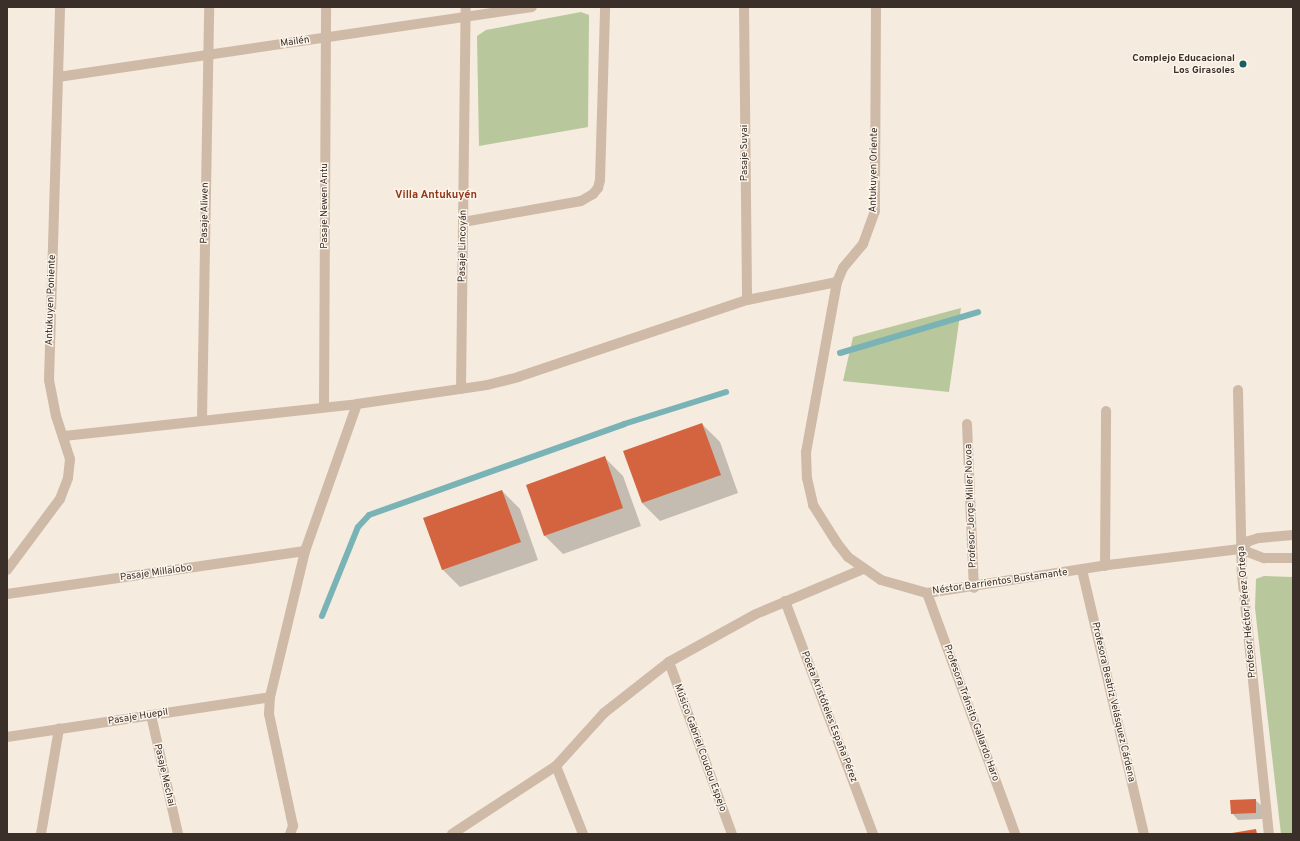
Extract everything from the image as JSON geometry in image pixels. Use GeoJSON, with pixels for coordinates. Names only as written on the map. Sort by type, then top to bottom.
{"type":"FeatureCollection","features":[{"type":"Feature","properties":{"kind":"street","name":"Antukuyen Poniente"},"geometry":{"type":"LineString","coordinates":[[7,570],[60,499],[68,478],[70,459],[54,408],[49,380],[60,7]]}},
{"type":"Feature","properties":{"kind":"street","name":"Pasaje Aliwen"},"geometry":{"type":"LineString","coordinates":[[202,419],[207,54],[209,7]]}},
{"type":"Feature","properties":{"kind":"street","name":"Pasaje Newen Antu"},"geometry":{"type":"LineString","coordinates":[[324,406],[326,7]]}},
{"type":"Feature","properties":{"kind":"street","name":"Pasaje Lincoyán"},"geometry":{"type":"LineString","coordinates":[[461,389],[466,7]]}},
{"type":"Feature","properties":{"kind":"street","name":"Mailén"},"geometry":{"type":"LineString","coordinates":[[58,77],[207,54],[466,18],[532,7]]}},
{"type":"Feature","properties":{"kind":"street"},"geometry":{"type":"LineString","coordinates":[[463,222],[581,201],[593,194],[598,188],[600,180],[605,7]]}},
{"type":"Feature","properties":{"kind":"street","name":"Pasaje Suyai"},"geometry":{"type":"LineString","coordinates":[[744,7],[747,300]]}},
{"type":"Feature","properties":{"kind":"street","name":"Antukuyen Oriente"},"geometry":{"type":"LineString","coordinates":[[806,464],[806,452],[837,282],[843,268],[863,244],[875,211],[876,7]]}},
{"type":"Feature","properties":{"kind":"street"},"geometry":{"type":"LineString","coordinates":[[64,436],[202,419],[357,404],[461,389],[518,377],[747,300],[837,282]]}},
{"type":"Feature","properties":{"kind":"street","name":"Profesor Héctor Pérez Ortega"},"geometry":{"type":"LineString","coordinates":[[1238,390],[1240,549],[1269,834]]}},
{"type":"Feature","properties":{"kind":"street"},"geometry":{"type":"LineString","coordinates":[[290,834],[293,826],[269,714],[270,697],[305,551],[357,404]]}},
{"type":"Feature","properties":{"kind":"street"},"geometry":{"type":"LineString","coordinates":[[1105,566],[1106,411]]}},
{"type":"Feature","properties":{"kind":"street","name":"Profesor Jorge Miller Novoa"},"geometry":{"type":"LineString","coordinates":[[967,424],[974,588]]}},
{"type":"Feature","properties":{"kind":"street","name":"Néstor Barrientos Bustamante"},"geometry":{"type":"LineString","coordinates":[[806,464],[809,491],[820,518],[837,544],[863,569],[899,587],[927,593],[974,588],[1105,566],[1240,549],[1264,558],[1293,558]]}},
{"type":"Feature","properties":{"kind":"street","name":"Néstor Barrientos Bustamante"},"geometry":{"type":"LineString","coordinates":[[1240,549],[1249,541],[1259,538],[1293,535]]}},
{"type":"Feature","properties":{"kind":"street","name":"Pasaje Millalobo"},"geometry":{"type":"LineString","coordinates":[[7,594],[305,551]]}},
{"type":"Feature","properties":{"kind":"street"},"geometry":{"type":"LineString","coordinates":[[452,834],[556,766],[604,713],[669,662],[730,626],[785,601],[863,569]]}},
{"type":"Feature","properties":{"kind":"street","name":"Profesora Beatriz Velásquez Cárdena"},"geometry":{"type":"LineString","coordinates":[[1082,570],[1144,834]]}},
{"type":"Feature","properties":{"kind":"street","name":"Profesora Tránsito Gallardo Haro"},"geometry":{"type":"LineString","coordinates":[[927,593],[1015,834]]}},
{"type":"Feature","properties":{"kind":"street","name":"Poeta Aristóteles España Pérez"},"geometry":{"type":"LineString","coordinates":[[785,601],[873,834]]}},
{"type":"Feature","properties":{"kind":"street","name":"Músico Gabriel Coudou Espejo"},"geometry":{"type":"LineString","coordinates":[[669,662],[732,834]]}},
{"type":"Feature","properties":{"kind":"street","name":"Pasaje Huepil"},"geometry":{"type":"LineString","coordinates":[[7,737],[270,697]]}},
{"type":"Feature","properties":{"kind":"street","name":"Pasaje Mechai"},"geometry":{"type":"LineString","coordinates":[[151,715],[178,834]]}},
{"type":"Feature","properties":{"kind":"street"},"geometry":{"type":"LineString","coordinates":[[41,834],[59,729]]}},
{"type":"Feature","properties":{"kind":"street"},"geometry":{"type":"LineString","coordinates":[[556,766],[583,834]]}},
{"type":"Feature","properties":{"kind":"green space"},"geometry":{"type":"Polygon","coordinates":[[[581,12],[589,15],[588,127],[479,146],[477,36],[486,30],[581,12]]]}},
{"type":"Feature","properties":{"kind":"green space"},"geometry":{"type":"Polygon","coordinates":[[[961,308],[949,392],[843,381],[853,337],[961,308]]]}},
{"type":"Feature","properties":{"kind":"green space"},"geometry":{"type":"Polygon","coordinates":[[[1264,576],[1293,577],[1293,834],[1281,834],[1255,608],[1256,579],[1264,576]]]}},
{"type":"Feature","properties":{"kind":"building"},"geometry":{"type":"Polygon","coordinates":[[[702,423],[721,475],[642,503],[623,451],[702,423]]]}},
{"type":"Feature","properties":{"kind":"building"},"geometry":{"type":"Polygon","coordinates":[[[605,456],[623,508],[544,536],[526,485],[605,456]]]}},
{"type":"Feature","properties":{"kind":"building"},"geometry":{"type":"Polygon","coordinates":[[[502,490],[521,542],[442,570],[423,518],[502,490]]]}},
{"type":"Feature","properties":{"kind":"building"},"geometry":{"type":"Polygon","coordinates":[[[1256,799],[1256,813],[1231,814],[1230,800],[1256,799]]]}},
{"type":"Feature","properties":{"kind":"building"},"geometry":{"type":"Polygon","coordinates":[[[1256,829],[1257,834],[1232,834],[1232,833],[1256,829]]]}},
{"type":"Feature","properties":{"kind":"waterway"},"geometry":{"type":"LineString","coordinates":[[840,353],[978,312]]}},
{"type":"Feature","properties":{"kind":"waterway"},"geometry":{"type":"LineString","coordinates":[[322,616],[358,527],[369,515],[624,424],[726,392]]}},
{"type":"Feature","properties":{"kind":"place","name":"Complejo Educacional Los Girasoles"},"geometry":{"type":"Point","coordinates":[1243,64]}},
{"type":"Feature","properties":{"kind":"district","name":"Villa Antukuyén"},"geometry":{"type":"Point","coordinates":[436,195]}}]}
